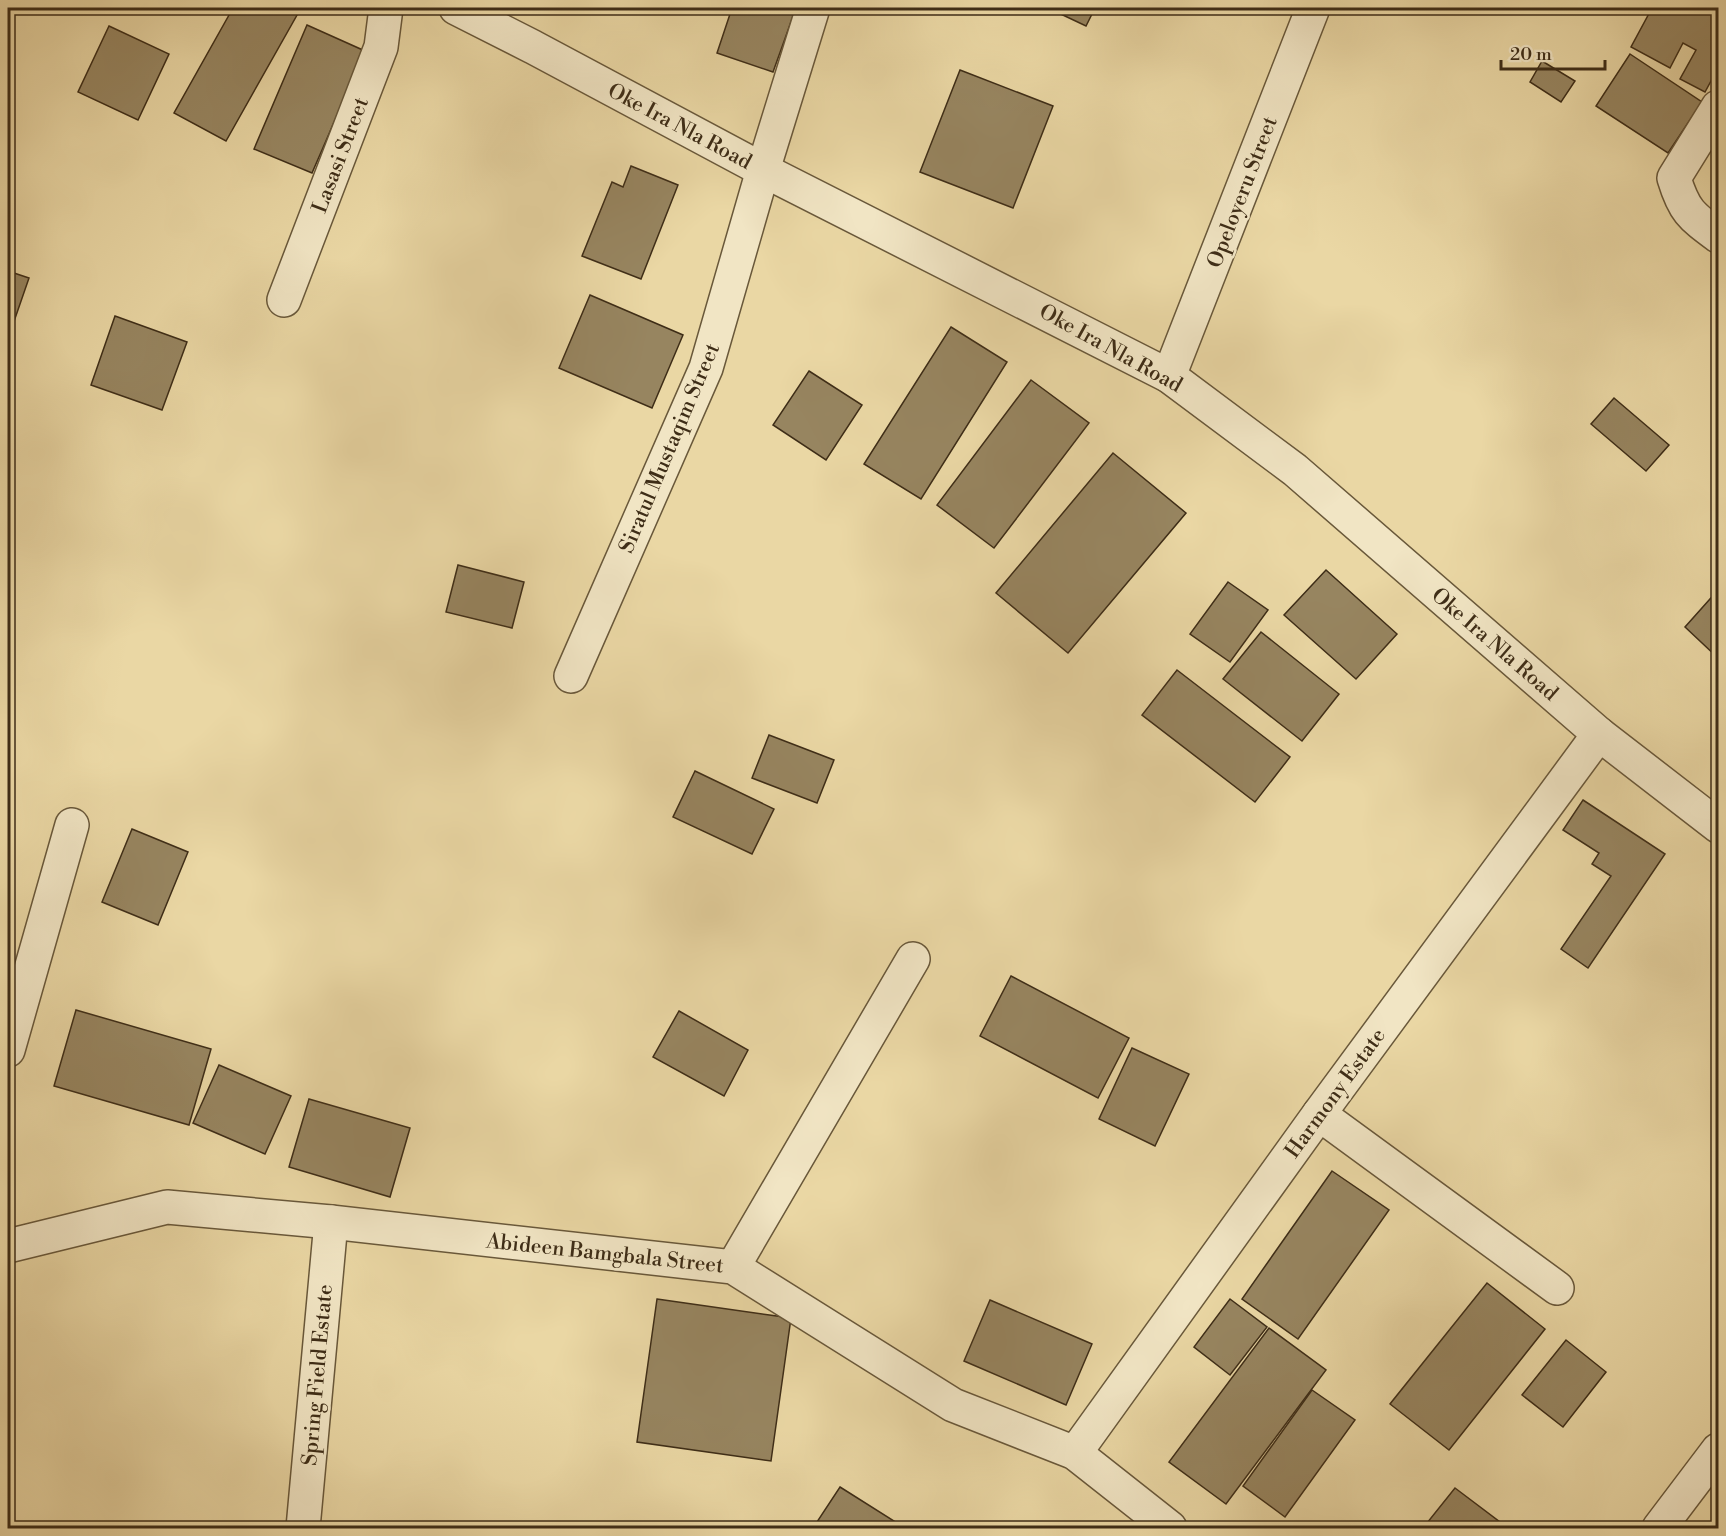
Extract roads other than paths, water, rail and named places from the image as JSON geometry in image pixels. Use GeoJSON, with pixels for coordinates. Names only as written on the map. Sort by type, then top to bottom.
{"type":"FeatureCollection","features":[{"type":"Feature","properties":{"kind":"street","name":"Lasasi Street"},"geometry":{"type":"LineString","coordinates":[[284,300],[381,47],[386,8]]}},
{"type":"Feature","properties":{"kind":"street","name":"Oke Ira Nla Road"},"geometry":{"type":"LineString","coordinates":[[456,8],[763,170],[1169,376],[1295,470],[1599,734],[1719,826]]}},
{"type":"Feature","properties":{"kind":"street","name":"Siratul Mustaqim Street"},"geometry":{"type":"LineString","coordinates":[[572,676],[706,368],[813,8]]}},
{"type":"Feature","properties":{"kind":"street","name":"Opeloyeru Street"},"geometry":{"type":"LineString","coordinates":[[1169,376],[1313,8]]}},
{"type":"Feature","properties":{"kind":"street"},"geometry":{"type":"LineString","coordinates":[[1719,107],[1674,178],[1680,200],[1692,216],[1719,236]]}},
{"type":"Feature","properties":{"kind":"street","name":"Harmony Estate"},"geometry":{"type":"LineString","coordinates":[[1075,1453],[1319,1114],[1599,734]]}},
{"type":"Feature","properties":{"kind":"street"},"geometry":{"type":"LineString","coordinates":[[8,1050],[72,825]]}},
{"type":"Feature","properties":{"kind":"street"},"geometry":{"type":"LineString","coordinates":[[733,1267],[914,959]]}},
{"type":"Feature","properties":{"kind":"street"},"geometry":{"type":"LineString","coordinates":[[1319,1114],[1557,1288]]}},
{"type":"Feature","properties":{"kind":"street","name":"Abideen Bamgbala Street"},"geometry":{"type":"LineString","coordinates":[[8,1246],[167,1207],[331,1222],[733,1267],[953,1405],[1075,1453],[1170,1528]]}},
{"type":"Feature","properties":{"kind":"street","name":"Spring Field Estate"},"geometry":{"type":"LineString","coordinates":[[303,1528],[331,1222]]}},
{"type":"Feature","properties":{"kind":"street"},"geometry":{"type":"LineString","coordinates":[[1659,1528],[1719,1450]]}}]}
